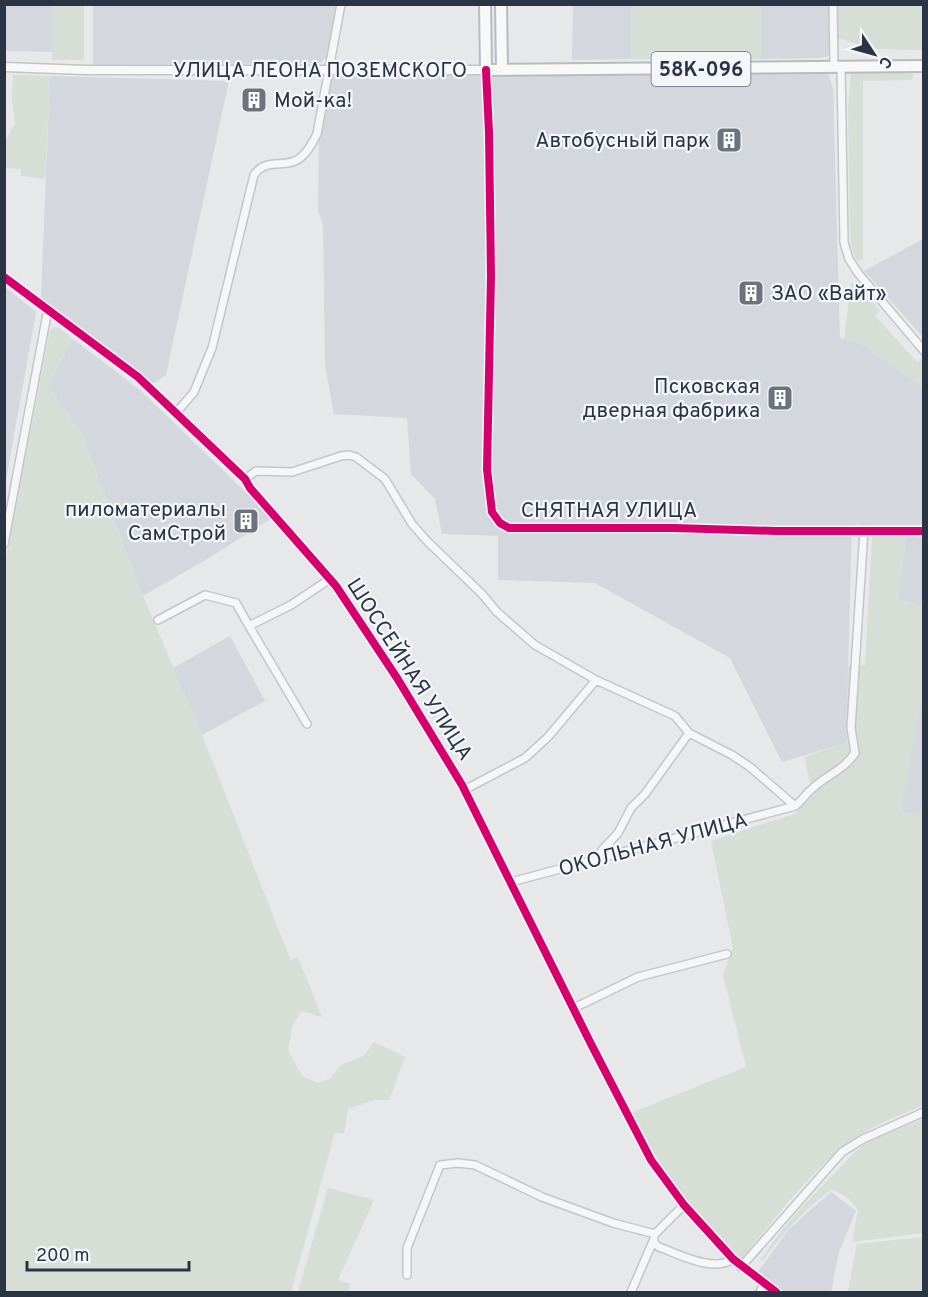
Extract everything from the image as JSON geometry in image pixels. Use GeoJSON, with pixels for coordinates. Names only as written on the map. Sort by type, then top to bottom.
{"type":"FeatureCollection","features":[{"type":"Feature","properties":{"kind":"highway"},"geometry":{"type":"LineString","coordinates":[[485,4],[486,70]]}},
{"type":"Feature","properties":{"kind":"highway"},"geometry":{"type":"LineString","coordinates":[[501,4],[502,70]]}},
{"type":"Feature","properties":{"kind":"highway","name":"УЛИЦА ЛЕОНА ПОЗЕМСКОГО"},"geometry":{"type":"LineString","coordinates":[[486,70],[924,66]]}},
{"type":"Feature","properties":{"kind":"main road","name":"УЛИЦА ЛЕОНА ПОЗЕМСКОГО"},"geometry":{"type":"LineString","coordinates":[[4,67],[113,70],[486,70]]}},
{"type":"Feature","properties":{"kind":"street"},"geometry":{"type":"LineString","coordinates":[[176,413],[194,392],[212,348],[254,175],[265,165],[298,160],[312,143],[319,125],[327,69],[341,4]]}},
{"type":"Feature","properties":{"kind":"street"},"geometry":{"type":"LineString","coordinates":[[833,4],[838,67],[844,242],[849,258],[858,273],[924,351]]}},
{"type":"Feature","properties":{"kind":"street","name":"СНЯТНАЯ УЛИЦА"},"geometry":{"type":"LineString","coordinates":[[486,70],[492,276],[487,469],[492,512],[496,519],[509,528],[924,531]]}},
{"type":"Feature","properties":{"kind":"street","name":"ШОССЕЙНАЯ УЛИЦА"},"geometry":{"type":"LineString","coordinates":[[4,277],[138,377],[245,479],[250,488],[330,579],[397,678],[464,790],[651,1160],[684,1205],[733,1259],[776,1293]]}},
{"type":"Feature","properties":{"kind":"street"},"geometry":{"type":"LineString","coordinates":[[4,544],[48,309]]}},
{"type":"Feature","properties":{"kind":"street"},"geometry":{"type":"LineString","coordinates":[[245,479],[256,471],[292,472],[341,456],[356,457],[385,479],[412,524],[427,541],[498,612],[535,645],[596,680],[675,716],[689,733],[750,767],[795,806],[812,788],[847,764],[855,753],[851,728],[864,530]]}},
{"type":"Feature","properties":{"kind":"street"},"geometry":{"type":"LineString","coordinates":[[249,626],[291,605],[330,579]]}},
{"type":"Feature","properties":{"kind":"street"},"geometry":{"type":"LineString","coordinates":[[158,620],[205,595],[236,603],[307,724]]}},
{"type":"Feature","properties":{"kind":"street"},"geometry":{"type":"LineString","coordinates":[[464,790],[525,758],[548,737],[596,680]]}},
{"type":"Feature","properties":{"kind":"street"},"geometry":{"type":"LineString","coordinates":[[598,858],[602,850],[618,833],[628,813],[645,794],[689,733]]}},
{"type":"Feature","properties":{"kind":"street","name":"ОКОЛЬНАЯ УЛИЦА"},"geometry":{"type":"LineString","coordinates":[[513,885],[598,858],[795,806]]}},
{"type":"Feature","properties":{"kind":"street"},"geometry":{"type":"LineString","coordinates":[[574,1008],[638,977],[727,954]]}},
{"type":"Feature","properties":{"kind":"street"},"geometry":{"type":"LineString","coordinates":[[741,1267],[842,1152],[863,1139],[924,1112]]}},
{"type":"Feature","properties":{"kind":"street"},"geometry":{"type":"LineString","coordinates":[[407,1275],[407,1248],[440,1165],[458,1163],[474,1165],[542,1197],[613,1223],[655,1234]]}},
{"type":"Feature","properties":{"kind":"street"},"geometry":{"type":"LineString","coordinates":[[632,1293],[649,1247],[654,1243],[655,1234],[684,1205]]}},
{"type":"Feature","properties":{"kind":"street"},"geometry":{"type":"LineString","coordinates":[[654,1243],[659,1247],[698,1261],[716,1264],[727,1263],[733,1259]]}},
{"type":"Feature","properties":{"kind":"street"},"geometry":{"type":"LineString","coordinates":[[760,1293],[764,1284]]}},
{"type":"Feature","properties":{"kind":"shaded area"},"geometry":{"type":"Polygon","coordinates":[[[5,5],[54,5],[54,52],[5,51],[5,5]]]}},
{"type":"Feature","properties":{"kind":"shaded area"},"geometry":{"type":"Polygon","coordinates":[[[52,5],[84,5],[84,60],[52,60],[52,5]]]}},
{"type":"Feature","properties":{"kind":"shaded area"},"geometry":{"type":"Polygon","coordinates":[[[93,5],[336,5],[329,54],[321,63],[93,65],[93,5]]]}},
{"type":"Feature","properties":{"kind":"shaded area"},"geometry":{"type":"Polygon","coordinates":[[[573,5],[631,5],[631,59],[572,60],[573,5]]]}},
{"type":"Feature","properties":{"kind":"shaded area"},"geometry":{"type":"Polygon","coordinates":[[[631,5],[761,5],[761,59],[631,59],[631,5]]]}},
{"type":"Feature","properties":{"kind":"shaded area"},"geometry":{"type":"Polygon","coordinates":[[[761,5],[837,5],[838,38],[828,56],[761,59],[761,5]]]}},
{"type":"Feature","properties":{"kind":"shaded area"},"geometry":{"type":"Polygon","coordinates":[[[837,5],[923,5],[923,50],[872,49],[838,38],[837,5]]]}},
{"type":"Feature","properties":{"kind":"shaded area"},"geometry":{"type":"Polygon","coordinates":[[[827,69],[833,89],[840,338],[860,343],[924,388],[923,525],[852,525],[846,743],[782,762],[730,658],[595,583],[498,580],[498,536],[442,534],[435,499],[411,474],[407,418],[334,414],[325,365],[323,225],[318,211],[319,141],[332,74],[827,69]]]}},
{"type":"Feature","properties":{"kind":"shaded area"},"geometry":{"type":"Polygon","coordinates":[[[856,72],[911,73],[914,76],[912,80],[863,81],[863,260],[857,261],[852,249],[850,234],[848,108],[851,74],[856,72]]]}},
{"type":"Feature","properties":{"kind":"shaded area"},"geometry":{"type":"Polygon","coordinates":[[[13,75],[50,76],[45,179],[21,176],[21,169],[5,168],[5,142],[15,123],[12,101],[13,75]]]}},
{"type":"Feature","properties":{"kind":"shaded area"},"geometry":{"type":"Polygon","coordinates":[[[50,76],[229,81],[166,375],[152,384],[41,298],[50,76]]]}},
{"type":"Feature","properties":{"kind":"shaded area"},"geometry":{"type":"Polygon","coordinates":[[[923,239],[923,337],[864,271],[923,239]]]}},
{"type":"Feature","properties":{"kind":"shaded area"},"geometry":{"type":"Polygon","coordinates":[[[856,282],[880,311],[875,316],[917,362],[923,360],[923,388],[860,343],[844,340],[851,283],[856,282]]]}},
{"type":"Feature","properties":{"kind":"shaded area"},"geometry":{"type":"Polygon","coordinates":[[[5,287],[36,312],[5,486],[5,287]]]}},
{"type":"Feature","properties":{"kind":"shaded area"},"geometry":{"type":"Polygon","coordinates":[[[54,327],[59,328],[73,339],[47,385],[80,430],[143,596],[202,735],[291,961],[298,957],[322,1017],[301,1011],[292,1028],[288,1050],[302,1076],[318,1083],[329,1079],[341,1065],[365,1055],[374,1042],[405,1057],[389,1100],[375,1100],[348,1109],[344,1134],[335,1132],[291,1292],[5,1292],[5,563],[50,330],[54,327]]]}},
{"type":"Feature","properties":{"kind":"shaded area"},"geometry":{"type":"Polygon","coordinates":[[[73,339],[141,391],[272,518],[143,596],[80,430],[47,385],[73,339]]]}},
{"type":"Feature","properties":{"kind":"shaded area"},"geometry":{"type":"Polygon","coordinates":[[[872,535],[906,536],[898,599],[923,606],[924,695],[900,811],[920,815],[923,800],[923,1105],[872,1128],[831,1157],[798,1190],[741,1260],[680,1191],[641,1134],[631,1113],[746,1067],[723,975],[733,948],[711,841],[794,814],[818,790],[811,785],[804,757],[846,743],[848,666],[865,665],[872,535]]]}},
{"type":"Feature","properties":{"kind":"shaded area"},"geometry":{"type":"Polygon","coordinates":[[[906,536],[923,537],[923,606],[898,599],[906,536]]]}},
{"type":"Feature","properties":{"kind":"shaded area"},"geometry":{"type":"Polygon","coordinates":[[[230,636],[265,701],[202,735],[173,668],[230,636]]]}},
{"type":"Feature","properties":{"kind":"shaded area"},"geometry":{"type":"Polygon","coordinates":[[[923,695],[924,800],[921,815],[900,812],[923,695]]]}},
{"type":"Feature","properties":{"kind":"shaded area"},"geometry":{"type":"Polygon","coordinates":[[[923,1119],[923,1233],[852,1242],[858,1210],[848,1198],[832,1189],[803,1213],[763,1260],[760,1260],[782,1230],[858,1149],[872,1140],[923,1119]]]}},
{"type":"Feature","properties":{"kind":"shaded area"},"geometry":{"type":"Polygon","coordinates":[[[328,1188],[374,1200],[338,1280],[351,1284],[348,1292],[298,1292],[328,1188]]]}},
{"type":"Feature","properties":{"kind":"shaded area"},"geometry":{"type":"Polygon","coordinates":[[[831,1192],[856,1211],[839,1252],[831,1292],[785,1292],[756,1275],[789,1229],[831,1192]]]}},
{"type":"Feature","properties":{"kind":"shaded area"},"geometry":{"type":"Polygon","coordinates":[[[923,1237],[923,1292],[848,1292],[857,1244],[923,1237]]]}},
{"type":"Feature","properties":{"kind":"cycle path"},"geometry":{"type":"LineString","coordinates":[[486,70],[491,276],[487,469],[492,512],[500,523],[509,528],[924,531]]}},
{"type":"Feature","properties":{"kind":"cycle path"},"geometry":{"type":"LineString","coordinates":[[4,277],[138,377],[245,479],[250,488],[336,586],[397,678],[462,785],[651,1160],[684,1205],[733,1259],[776,1292]]}},
{"type":"Feature","properties":{"kind":"place","name":"Мой-ка!"},"geometry":{"type":"Point","coordinates":[254,100]}},
{"type":"Feature","properties":{"kind":"place","name":"Автобусный парк"},"geometry":{"type":"Point","coordinates":[729,140]}},
{"type":"Feature","properties":{"kind":"place","name":"ЗАО «Вайт»"},"geometry":{"type":"Point","coordinates":[751,293]}},
{"type":"Feature","properties":{"kind":"place","name":"Псковская дверная фабрика"},"geometry":{"type":"Point","coordinates":[780,398]}},
{"type":"Feature","properties":{"kind":"place","name":"пиломатериалы СамСтрой"},"geometry":{"type":"Point","coordinates":[246,521]}}]}
